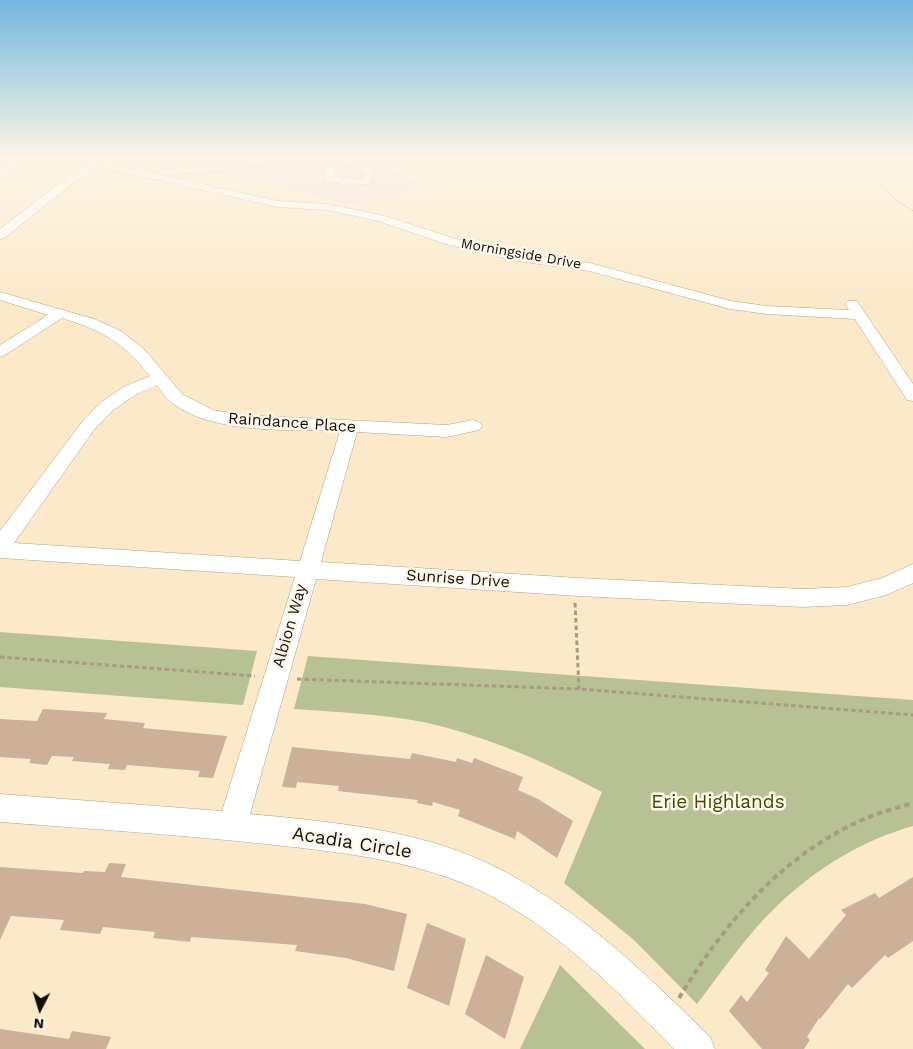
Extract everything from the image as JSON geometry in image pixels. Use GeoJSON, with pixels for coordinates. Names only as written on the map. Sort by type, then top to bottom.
{"type":"FeatureCollection","features":[{"type":"Feature","properties":{"kind":"street"},"geometry":{"type":"LineString","coordinates":[[0,235],[37,206]]}},
{"type":"Feature","properties":{"kind":"street","name":"Morningside Drive"},"geometry":{"type":"LineString","coordinates":[[310,206],[327,207],[381,218],[453,242],[518,257],[590,267],[730,305],[767,310],[859,315]]}},
{"type":"Feature","properties":{"kind":"street","name":"Raindance Place"},"geometry":{"type":"LineString","coordinates":[[0,296],[89,322],[116,334],[140,353],[176,398],[209,415],[242,420],[350,427],[448,431],[473,426]]}},
{"type":"Feature","properties":{"kind":"street"},"geometry":{"type":"LineString","coordinates":[[850,302],[913,396]]}},
{"type":"Feature","properties":{"kind":"street"},"geometry":{"type":"LineString","coordinates":[[0,352],[59,314]]}},
{"type":"Feature","properties":{"kind":"street"},"geometry":{"type":"LineString","coordinates":[[0,548],[88,426],[106,407],[129,391],[159,378]]}},
{"type":"Feature","properties":{"kind":"street","name":"Albion Way"},"geometry":{"type":"LineString","coordinates":[[232,826],[350,427]]}},
{"type":"Feature","properties":{"kind":"street","name":"Sunrise Drive"},"geometry":{"type":"LineString","coordinates":[[0,548],[307,569],[803,598],[847,596],[886,586],[913,573]]}},
{"type":"Feature","properties":{"kind":"street","name":"Acadia Circle"},"geometry":{"type":"LineString","coordinates":[[0,808],[232,826],[348,838],[391,846],[443,860],[496,882],[544,910],[601,956],[698,1049]]}},
{"type":"Feature","properties":{"kind":"path"},"geometry":{"type":"LineString","coordinates":[[575,602],[579,689]]}},
{"type":"Feature","properties":{"kind":"path"},"geometry":{"type":"LineString","coordinates":[[0,658],[255,676]]}},
{"type":"Feature","properties":{"kind":"path"},"geometry":{"type":"LineString","coordinates":[[297,679],[579,689],[913,715]]}},
{"type":"Feature","properties":{"kind":"path"},"geometry":{"type":"LineString","coordinates":[[677,1002],[717,940],[744,906],[775,876],[817,846],[861,821],[913,803]]}},
{"type":"Feature","properties":{"kind":"green space"},"geometry":{"type":"Polygon","coordinates":[[[0,632],[257,651],[243,705],[0,687],[0,632]]]}},
{"type":"Feature","properties":{"kind":"green space","name":"Erie Highlands"},"geometry":{"type":"Polygon","coordinates":[[[308,656],[913,700],[913,826],[859,847],[825,867],[794,891],[757,927],[697,1004],[634,940],[564,883],[602,792],[559,770],[515,751],[447,728],[391,717],[294,709],[308,656]]]}},
{"type":"Feature","properties":{"kind":"green space"},"geometry":{"type":"Polygon","coordinates":[[[560,965],[645,1049],[520,1049],[560,965]]]}},
{"type":"Feature","properties":{"kind":"building"},"geometry":{"type":"Polygon","coordinates":[[[43,709],[107,713],[104,719],[145,723],[143,728],[227,736],[213,778],[198,777],[200,771],[127,765],[125,770],[108,769],[110,764],[72,761],[74,757],[52,756],[47,765],[29,763],[31,759],[0,757],[0,719],[37,721],[43,709]]]}},
{"type":"Feature","properties":{"kind":"building"},"geometry":{"type":"Polygon","coordinates":[[[292,747],[410,759],[412,753],[456,762],[457,758],[472,763],[474,758],[523,777],[518,790],[538,799],[573,821],[557,858],[517,831],[515,839],[458,816],[460,810],[433,802],[432,806],[417,803],[418,800],[338,791],[339,786],[297,782],[296,788],[282,787],[292,747]]]}},
{"type":"Feature","properties":{"kind":"building"},"geometry":{"type":"Polygon","coordinates":[[[109,863],[126,864],[121,877],[365,904],[407,914],[394,971],[346,958],[295,951],[297,945],[191,937],[190,942],[153,938],[155,932],[103,927],[100,934],[60,930],[64,920],[11,916],[0,940],[0,867],[83,873],[84,871],[105,872],[109,863]]]}},
{"type":"Feature","properties":{"kind":"building"},"geometry":{"type":"Polygon","coordinates":[[[913,877],[913,941],[888,958],[885,955],[852,988],[848,984],[819,1018],[807,1037],[810,1040],[804,1049],[762,1049],[729,1011],[741,995],[747,1002],[769,973],[765,970],[786,936],[809,959],[846,915],[841,910],[875,893],[879,898],[913,877]]]}},
{"type":"Feature","properties":{"kind":"building"},"geometry":{"type":"Polygon","coordinates":[[[427,923],[466,939],[449,1006],[407,988],[427,923]]]}},
{"type":"Feature","properties":{"kind":"building"},"geometry":{"type":"Polygon","coordinates":[[[486,955],[524,977],[505,1039],[465,1014],[486,955]]]}},
{"type":"Feature","properties":{"kind":"building"},"geometry":{"type":"Polygon","coordinates":[[[0,1029],[69,1039],[72,1031],[111,1037],[106,1049],[0,1049],[0,1029]]]}}]}
